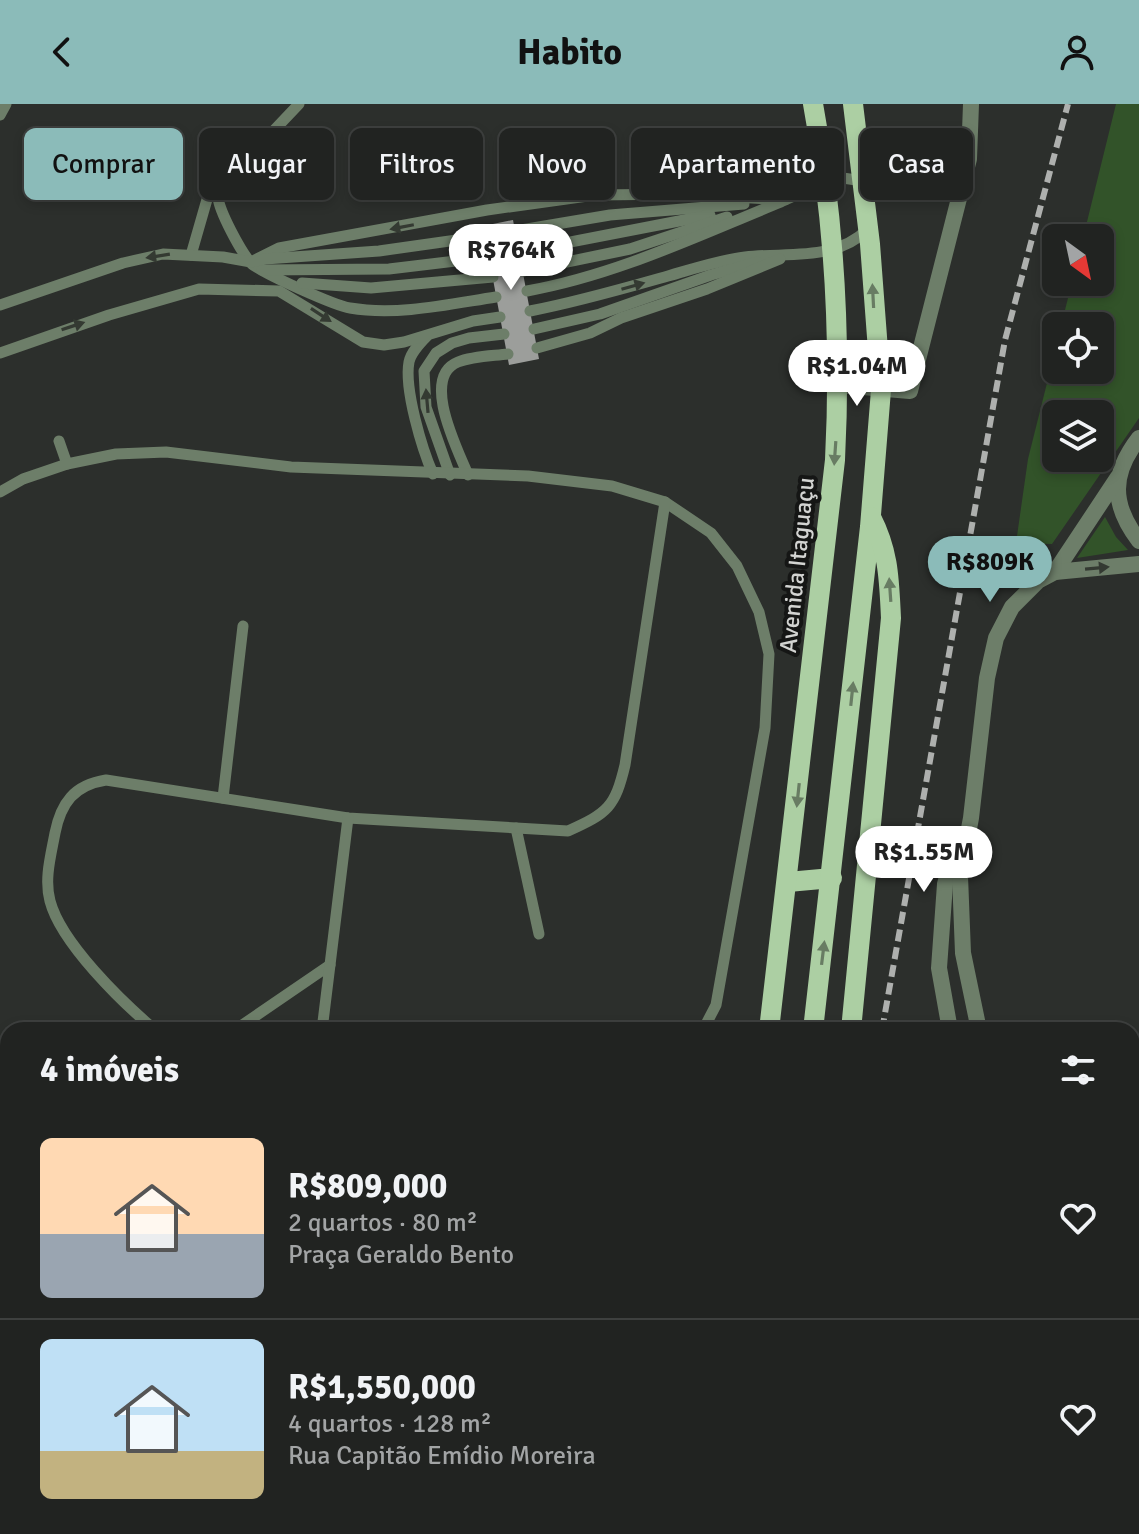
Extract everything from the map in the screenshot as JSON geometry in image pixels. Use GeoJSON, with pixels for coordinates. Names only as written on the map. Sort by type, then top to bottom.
{"type":"FeatureCollection","features":[{"type":"Feature","properties":{"kind":"main road","name":"Avenida Itaguaçu"},"geometry":{"type":"LineString","coordinates":[[813,104],[816,128]]}},
{"type":"Feature","properties":{"kind":"main road"},"geometry":{"type":"LineString","coordinates":[[853,104],[860,158]]}},
{"type":"Feature","properties":{"kind":"main road","name":"Avenida Itaguaçu"},"geometry":{"type":"LineString","coordinates":[[770,1022],[835,460],[839,385],[833,249],[827,200]]}},
{"type":"Feature","properties":{"kind":"main road"},"geometry":{"type":"LineString","coordinates":[[814,1022],[871,517],[881,390],[865,200]]}},
{"type":"Feature","properties":{"kind":"main road"},"geometry":{"type":"LineString","coordinates":[[852,1022],[891,618],[883,540],[871,517]]}},
{"type":"Feature","properties":{"kind":"main road"},"geometry":{"type":"LineString","coordinates":[[788,882],[832,878]]}},
{"type":"Feature","properties":{"kind":"street"},"geometry":{"type":"LineString","coordinates":[[839,385],[910,391],[969,159],[971,104]]}},
{"type":"Feature","properties":{"kind":"street"},"geometry":{"type":"LineString","coordinates":[[1055,572],[1118,477],[1125,456],[1139,438]]}},
{"type":"Feature","properties":{"kind":"street"},"geometry":{"type":"LineString","coordinates":[[1118,477],[1118,500],[1125,523],[1139,541]]}},
{"type":"Feature","properties":{"kind":"street"},"geometry":{"type":"LineString","coordinates":[[977,1022],[963,953],[960,876],[978,764],[987,678],[996,638],[1005,617],[1038,581],[1055,572],[1139,564]]}},
{"type":"Feature","properties":{"kind":"street"},"geometry":{"type":"LineString","coordinates":[[949,1022],[939,968],[945,884],[978,764]]}},
{"type":"Feature","properties":{"kind":"lane"},"geometry":{"type":"LineString","coordinates":[[0,115],[6,104]]}},
{"type":"Feature","properties":{"kind":"lane"},"geometry":{"type":"LineString","coordinates":[[276,128],[299,104]]}},
{"type":"Feature","properties":{"kind":"lane"},"geometry":{"type":"LineString","coordinates":[[251,262],[279,248],[487,210],[595,195],[631,195]]}},
{"type":"Feature","properties":{"kind":"lane"},"geometry":{"type":"LineString","coordinates":[[191,255],[207,200]]}},
{"type":"Feature","properties":{"kind":"lane"},"geometry":{"type":"LineString","coordinates":[[219,200],[221,211],[251,262],[265,273],[347,308],[377,311],[496,297]]}},
{"type":"Feature","properties":{"kind":"lane"},"geometry":{"type":"LineString","coordinates":[[515,231],[610,215],[785,200]]}},
{"type":"Feature","properties":{"kind":"lane"},"geometry":{"type":"LineString","coordinates":[[519,252],[785,200]]}},
{"type":"Feature","properties":{"kind":"lane"},"geometry":{"type":"LineString","coordinates":[[523,271],[630,249],[785,200]]}},
{"type":"Feature","properties":{"kind":"lane"},"geometry":{"type":"LineString","coordinates":[[527,291],[569,284],[639,261],[785,200]]}},
{"type":"Feature","properties":{"kind":"lane"},"geometry":{"type":"LineString","coordinates":[[534,329],[600,314],[711,275],[833,249],[855,242],[868,229]]}},
{"type":"Feature","properties":{"kind":"lane"},"geometry":{"type":"LineString","coordinates":[[0,305],[123,263],[163,254],[251,262],[379,251],[485,236]]}},
{"type":"Feature","properties":{"kind":"lane"},"geometry":{"type":"LineString","coordinates":[[530,311],[588,300],[745,256],[789,256]]}},
{"type":"Feature","properties":{"kind":"lane"},"geometry":{"type":"LineString","coordinates":[[537,348],[590,333],[621,318],[707,289],[789,256]]}},
{"type":"Feature","properties":{"kind":"lane"},"geometry":{"type":"LineString","coordinates":[[265,273],[389,269],[489,257]]}},
{"type":"Feature","properties":{"kind":"lane"},"geometry":{"type":"LineString","coordinates":[[265,273],[313,285],[371,288],[493,277]]}},
{"type":"Feature","properties":{"kind":"lane"},"geometry":{"type":"LineString","coordinates":[[0,353],[109,315],[199,289],[279,291],[363,342],[384,345],[473,321],[500,317]]}},
{"type":"Feature","properties":{"kind":"lane"},"geometry":{"type":"LineString","coordinates":[[431,333],[418,345],[409,360],[409,377],[423,448],[433,474]]}},
{"type":"Feature","properties":{"kind":"lane"},"geometry":{"type":"LineString","coordinates":[[450,475],[426,407],[424,371],[436,353],[452,343],[504,334]]}},
{"type":"Feature","properties":{"kind":"lane"},"geometry":{"type":"LineString","coordinates":[[468,475],[446,421],[441,381],[445,371],[455,363],[508,354]]}},
{"type":"Feature","properties":{"kind":"lane"},"geometry":{"type":"LineString","coordinates":[[59,441],[67,464]]}},
{"type":"Feature","properties":{"kind":"lane"},"geometry":{"type":"LineString","coordinates":[[0,492],[23,479],[67,464],[116,454],[166,452],[291,467],[528,476],[612,486],[665,502],[711,533],[737,566],[759,612],[769,654],[765,728],[716,1005],[707,1022]]}},
{"type":"Feature","properties":{"kind":"lane"},"geometry":{"type":"LineString","coordinates":[[147,1022],[84,958],[62,927],[50,901],[48,877],[58,818],[72,794],[88,782],[106,780],[348,818],[568,831],[598,818],[618,795],[625,765],[665,502]]}},
{"type":"Feature","properties":{"kind":"lane"},"geometry":{"type":"LineString","coordinates":[[223,798],[243,626]]}},
{"type":"Feature","properties":{"kind":"lane"},"geometry":{"type":"LineString","coordinates":[[323,1022],[348,818]]}},
{"type":"Feature","properties":{"kind":"lane"},"geometry":{"type":"LineString","coordinates":[[516,828],[539,934]]}},
{"type":"Feature","properties":{"kind":"lane"},"geometry":{"type":"LineString","coordinates":[[247,1022],[330,965]]}},
{"type":"Feature","properties":{"kind":"green space"},"geometry":{"type":"Polygon","coordinates":[[[1116,104],[1139,104],[1139,418],[1114,454],[1114,400],[1043,400],[1047,384],[1114,384],[1114,312],[1064,312],[1068,296],[1114,296],[1114,224],[1086,224],[1116,104]]]}},
{"type":"Feature","properties":{"kind":"green space"},"geometry":{"type":"Polygon","coordinates":[[[1042,403],[1042,472],[1102,472],[1052,544],[1016,543],[1028,459],[1042,403]]]}},
{"type":"Feature","properties":{"kind":"green space"},"geometry":{"type":"Polygon","coordinates":[[[1105,517],[1116,537],[1128,550],[1077,558],[1105,517]]]}},
{"type":"Feature","properties":{"kind":"building"},"geometry":{"type":"Polygon","coordinates":[[[513,220],[539,359],[509,365],[483,226],[513,220]]]}},
{"type":"Feature","properties":{"kind":"railway"},"geometry":{"type":"LineString","coordinates":[[883,1022],[1005,340],[1068,104]]}}]}
